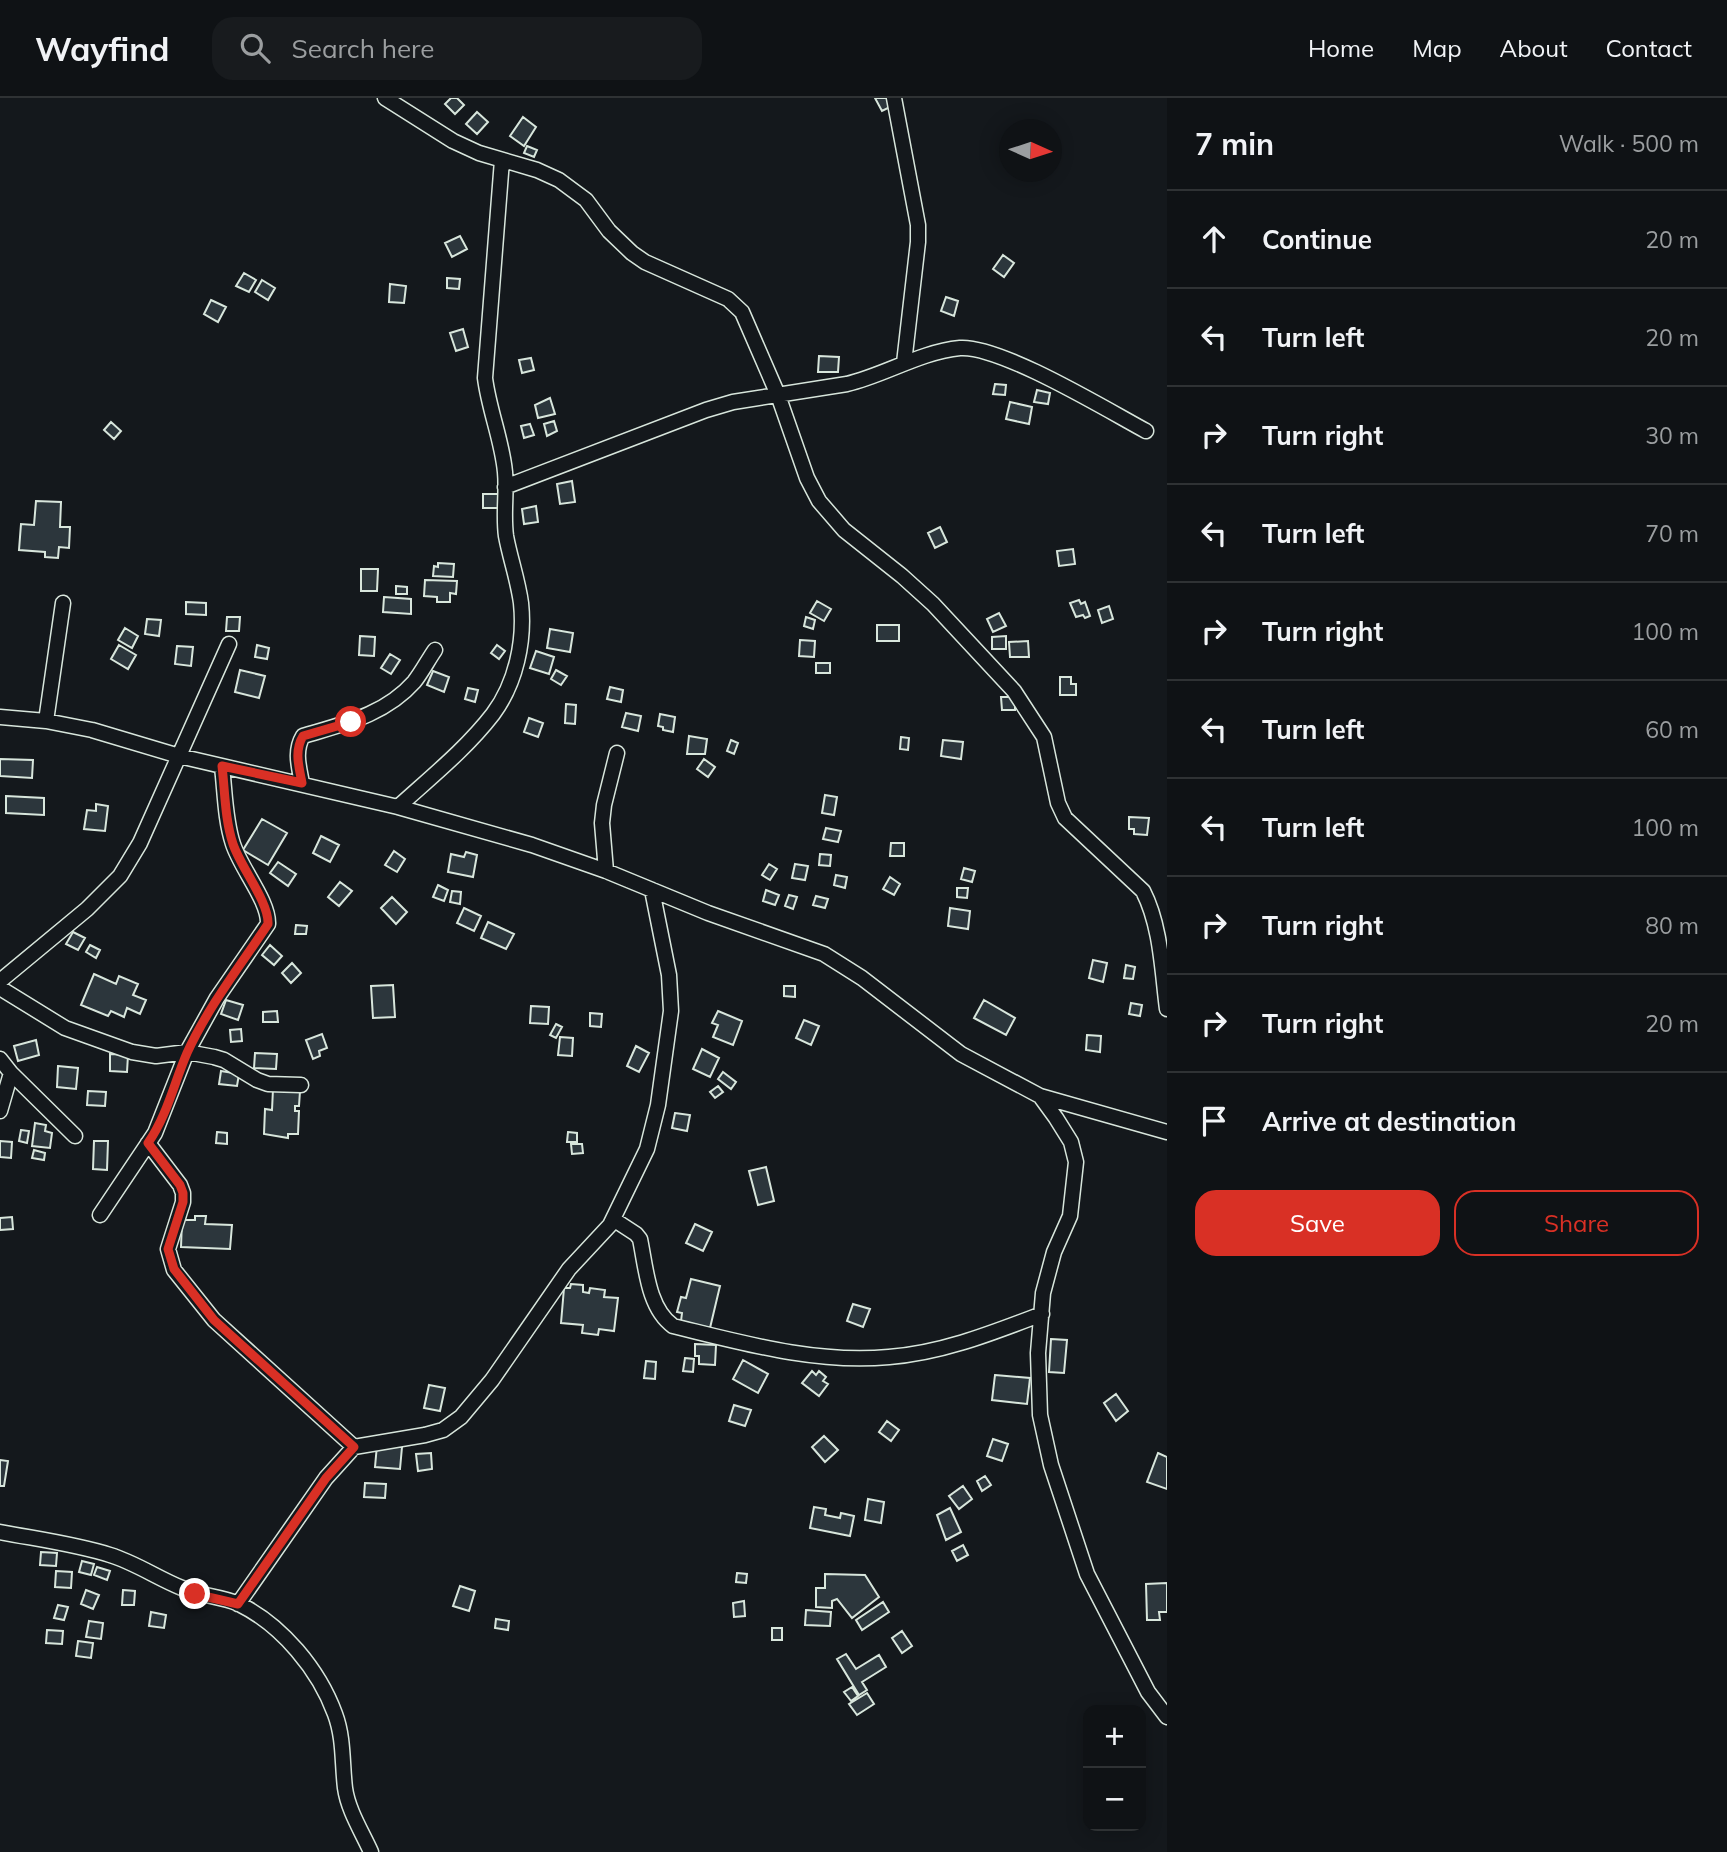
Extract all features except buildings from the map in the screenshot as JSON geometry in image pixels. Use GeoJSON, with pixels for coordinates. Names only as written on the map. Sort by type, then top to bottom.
{"type":"FeatureCollection","features":[{"type":"Feature","properties":{"kind":"street"},"geometry":{"type":"LineString","coordinates":[[386,98],[453,141],[479,153],[537,170],[559,180],[586,200],[609,231],[632,253],[645,262],[728,299],[742,312],[778,395],[807,478],[819,501],[844,530],[933,604],[1014,691],[1044,737],[1058,803],[1065,818],[1143,891],[1155,926],[1167,1009]]}},
{"type":"Feature","properties":{"kind":"street"},"geometry":{"type":"LineString","coordinates":[[894,98],[918,225],[904,363]]}},
{"type":"Feature","properties":{"kind":"street"},"geometry":{"type":"LineString","coordinates":[[397,807],[457,754],[493,713],[507,689],[516,665],[522,630],[521,602],[506,531],[505,472],[485,378],[502,160]]}},
{"type":"Feature","properties":{"kind":"street"},"geometry":{"type":"LineString","coordinates":[[505,487],[706,410],[733,402],[866,380],[904,363],[958,348],[985,351],[1047,378],[1146,431]]}},
{"type":"Feature","properties":{"kind":"street"},"geometry":{"type":"LineString","coordinates":[[46,722],[63,603]]}},
{"type":"Feature","properties":{"kind":"street"},"geometry":{"type":"LineString","coordinates":[[0,981],[87,909],[120,876],[140,844],[229,644]]}},
{"type":"Feature","properties":{"kind":"street"},"geometry":{"type":"LineString","coordinates":[[302,783],[298,743],[303,736],[375,713],[403,693],[435,650]]}},
{"type":"Feature","properties":{"kind":"street"},"geometry":{"type":"LineString","coordinates":[[0,717],[92,730],[179,756],[397,807],[532,845],[606,871],[824,954],[862,978],[961,1054],[1040,1096],[1167,1132]]}},
{"type":"Feature","properties":{"kind":"street"},"geometry":{"type":"LineString","coordinates":[[606,871],[603,814],[617,753]]}},
{"type":"Feature","properties":{"kind":"street"},"geometry":{"type":"LineString","coordinates":[[100,1215],[148,1143],[163,1115],[187,1052],[217,998],[268,924],[266,908],[242,868],[232,841],[222,766]]}},
{"type":"Feature","properties":{"kind":"street"},"geometry":{"type":"LineString","coordinates":[[238,1604],[326,1478],[354,1447],[443,1430],[461,1417],[492,1380],[569,1269],[610,1225],[647,1149],[657,1105],[671,1011],[669,975],[652,890]]}},
{"type":"Feature","properties":{"kind":"street"},"geometry":{"type":"LineString","coordinates":[[0,988],[65,1028],[132,1052],[156,1056],[187,1052],[224,1060],[246,1075],[268,1084],[301,1085]]}},
{"type":"Feature","properties":{"kind":"street"},"geometry":{"type":"LineString","coordinates":[[0,1059],[10,1073],[75,1136]]}},
{"type":"Feature","properties":{"kind":"street"},"geometry":{"type":"LineString","coordinates":[[0,1111],[10,1073]]}},
{"type":"Feature","properties":{"kind":"street"},"geometry":{"type":"LineString","coordinates":[[1040,1096],[1071,1142],[1076,1162],[1070,1216],[1054,1252],[1043,1293],[1038,1353],[1040,1415],[1051,1465],[1087,1574],[1148,1692],[1167,1717]]}},
{"type":"Feature","properties":{"kind":"street"},"geometry":{"type":"LineString","coordinates":[[148,1143],[180,1185],[183,1193],[183,1202],[168,1249],[174,1269],[214,1320],[354,1447]]}},
{"type":"Feature","properties":{"kind":"street"},"geometry":{"type":"LineString","coordinates":[[613,1219],[636,1234],[640,1240],[651,1291],[660,1314],[666,1321],[673,1326],[787,1352],[844,1359],[888,1358],[922,1353],[976,1339],[1042,1314]]}},
{"type":"Feature","properties":{"kind":"street"},"geometry":{"type":"LineString","coordinates":[[0,1532],[108,1554],[195,1594],[238,1604],[275,1628],[300,1655],[324,1689],[336,1716],[343,1746],[348,1801],[371,1852]]}},
{"type":"Feature","properties":{"kind":"route"},"geometry":{"type":"LineString","coordinates":[[195,1594],[238,1604],[326,1478],[354,1447],[214,1320],[174,1269],[168,1249],[183,1202],[183,1193],[180,1185],[148,1143],[167,1106],[187,1052],[217,998],[268,924],[266,908],[242,868],[232,841],[222,766],[302,783],[298,743],[303,736],[351,722]]}}]}
